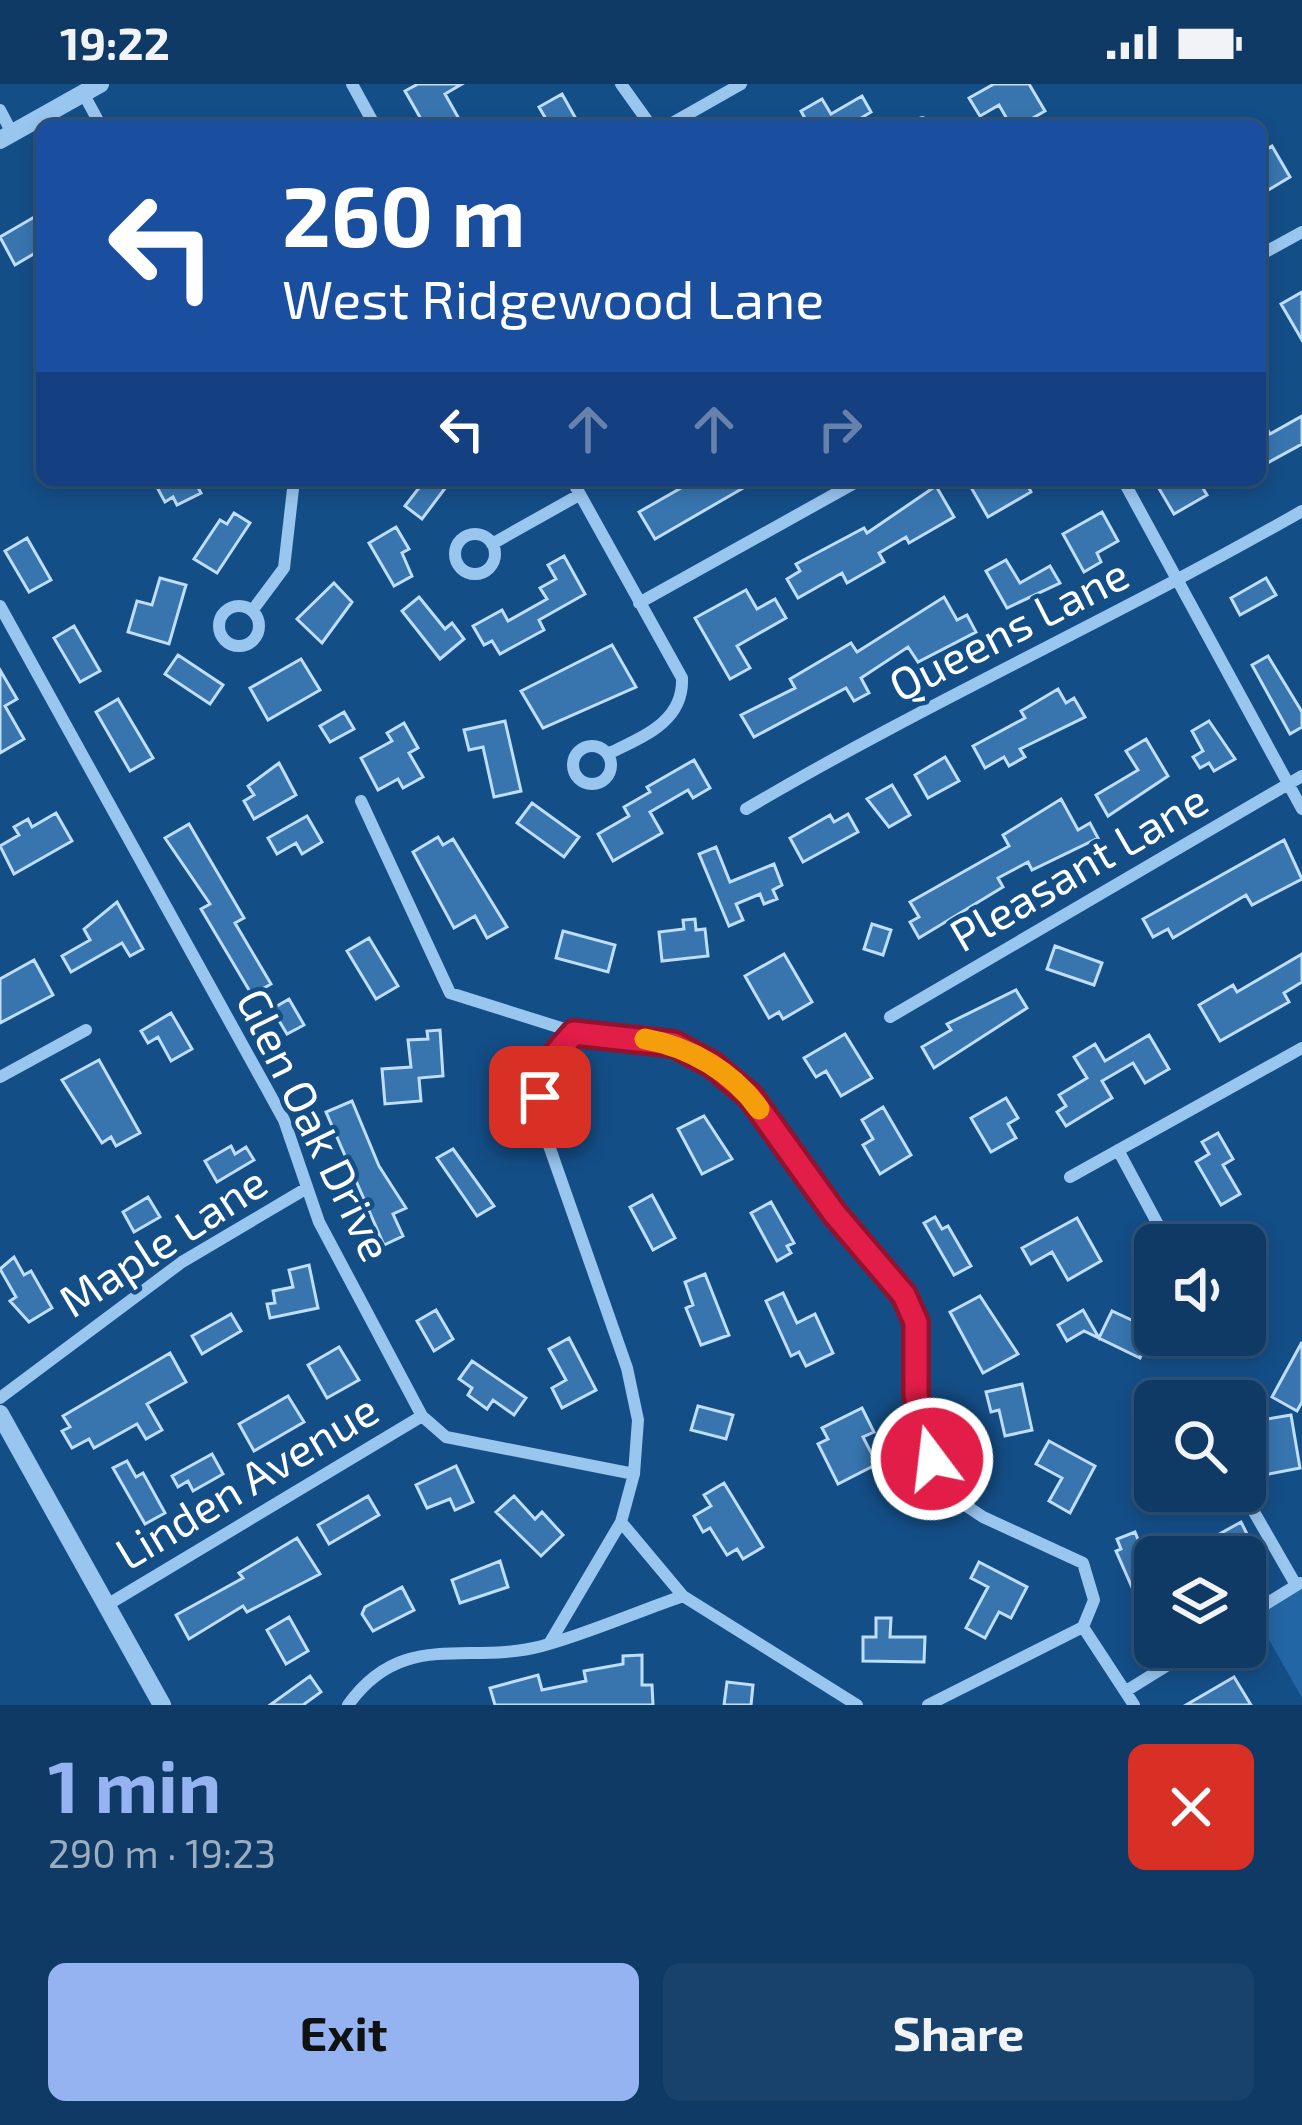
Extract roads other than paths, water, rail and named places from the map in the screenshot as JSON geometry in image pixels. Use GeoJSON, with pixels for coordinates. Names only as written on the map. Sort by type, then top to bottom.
{"type":"FeatureCollection","features":[{"type":"Feature","properties":{"kind":"street"},"geometry":{"type":"LineString","coordinates":[[352,84],[372,120]]}},
{"type":"Feature","properties":{"kind":"street"},"geometry":{"type":"LineString","coordinates":[[621,84],[647,120]]}},
{"type":"Feature","properties":{"kind":"street"},"geometry":{"type":"LineString","coordinates":[[678,120],[742,84]]}},
{"type":"Feature","properties":{"kind":"street"},"geometry":{"type":"LineString","coordinates":[[36,120],[92,89],[100,120]]}},
{"type":"Feature","properties":{"kind":"street"},"geometry":{"type":"LineString","coordinates":[[0,110],[6,137],[36,120]]}},
{"type":"Feature","properties":{"kind":"street"},"geometry":{"type":"LineString","coordinates":[[1266,252],[1302,232]]}},
{"type":"Feature","properties":{"kind":"street"},"geometry":{"type":"LineString","coordinates":[[252,611],[284,568],[293,486]]}},
{"type":"Feature","properties":{"kind":"street"},"geometry":{"type":"LineString","coordinates":[[575,486],[682,678],[679,708],[666,721],[608,754]]}},
{"type":"Feature","properties":{"kind":"street"},"geometry":{"type":"LineString","coordinates":[[639,603],[849,486]]}},
{"type":"Feature","properties":{"kind":"street"},"geometry":{"type":"LineString","coordinates":[[1126,486],[1302,809]]}},
{"type":"Feature","properties":{"kind":"street"},"geometry":{"type":"LineString","coordinates":[[492,544],[580,495]]}},
{"type":"Feature","properties":{"kind":"street","name":"Queens Lane"},"geometry":{"type":"LineString","coordinates":[[746,809],[838,755],[1180,581],[1302,511]]}},
{"type":"Feature","properties":{"kind":"street","name":"Glen Oak Drive"},"geometry":{"type":"LineString","coordinates":[[0,606],[284,1120],[319,1222],[422,1416]]}},
{"type":"Feature","properties":{"kind":"street","name":"Pleasant Lane"},"geometry":{"type":"LineString","coordinates":[[890,1017],[1302,776]]}},
{"type":"Feature","properties":{"kind":"street"},"geometry":{"type":"LineString","coordinates":[[362,801],[450,993],[574,1033],[674,1044],[713,1065],[750,1096],[834,1213],[904,1295],[916,1322],[921,1428],[943,1477],[964,1505],[983,1517],[1083,1563],[1094,1600],[1083,1627],[928,1705]]}},
{"type":"Feature","properties":{"kind":"street"},"geometry":{"type":"LineString","coordinates":[[0,1077],[86,1030]]}},
{"type":"Feature","properties":{"kind":"street"},"geometry":{"type":"LineString","coordinates":[[549,1644],[621,1522],[634,1474],[638,1420],[627,1368],[546,1137],[539,1101],[548,1063],[574,1033]]}},
{"type":"Feature","properties":{"kind":"street"},"geometry":{"type":"LineString","coordinates":[[1070,1177],[1302,1048]]}},
{"type":"Feature","properties":{"kind":"street"},"geometry":{"type":"LineString","coordinates":[[1118,1150],[1158,1224]]}},
{"type":"Feature","properties":{"kind":"street","name":"Maple Lane"},"geometry":{"type":"LineString","coordinates":[[0,1398],[182,1262],[307,1188]]}},
{"type":"Feature","properties":{"kind":"street"},"geometry":{"type":"LineString","coordinates":[[0,1414],[162,1705]]}},
{"type":"Feature","properties":{"kind":"street"},"geometry":{"type":"LineString","coordinates":[[422,1416],[446,1437],[634,1474]]}},
{"type":"Feature","properties":{"kind":"street","name":"Linden Avenue"},"geometry":{"type":"LineString","coordinates":[[107,1605],[422,1416]]}},
{"type":"Feature","properties":{"kind":"street"},"geometry":{"type":"LineString","coordinates":[[1255,1512],[1299,1584],[1266,1604]]}},
{"type":"Feature","properties":{"kind":"street"},"geometry":{"type":"LineString","coordinates":[[621,1522],[683,1596],[857,1705]]}},
{"type":"Feature","properties":{"kind":"street"},"geometry":{"type":"LineString","coordinates":[[348,1705],[365,1681],[426,1653],[501,1655],[549,1644],[683,1596]]}},
{"type":"Feature","properties":{"kind":"street"},"geometry":{"type":"LineString","coordinates":[[1083,1627],[1134,1705]]}},
{"type":"Feature","properties":{"kind":"street"},"geometry":{"type":"LineString","coordinates":[[1126,1691],[1163,1668]]}}]}
